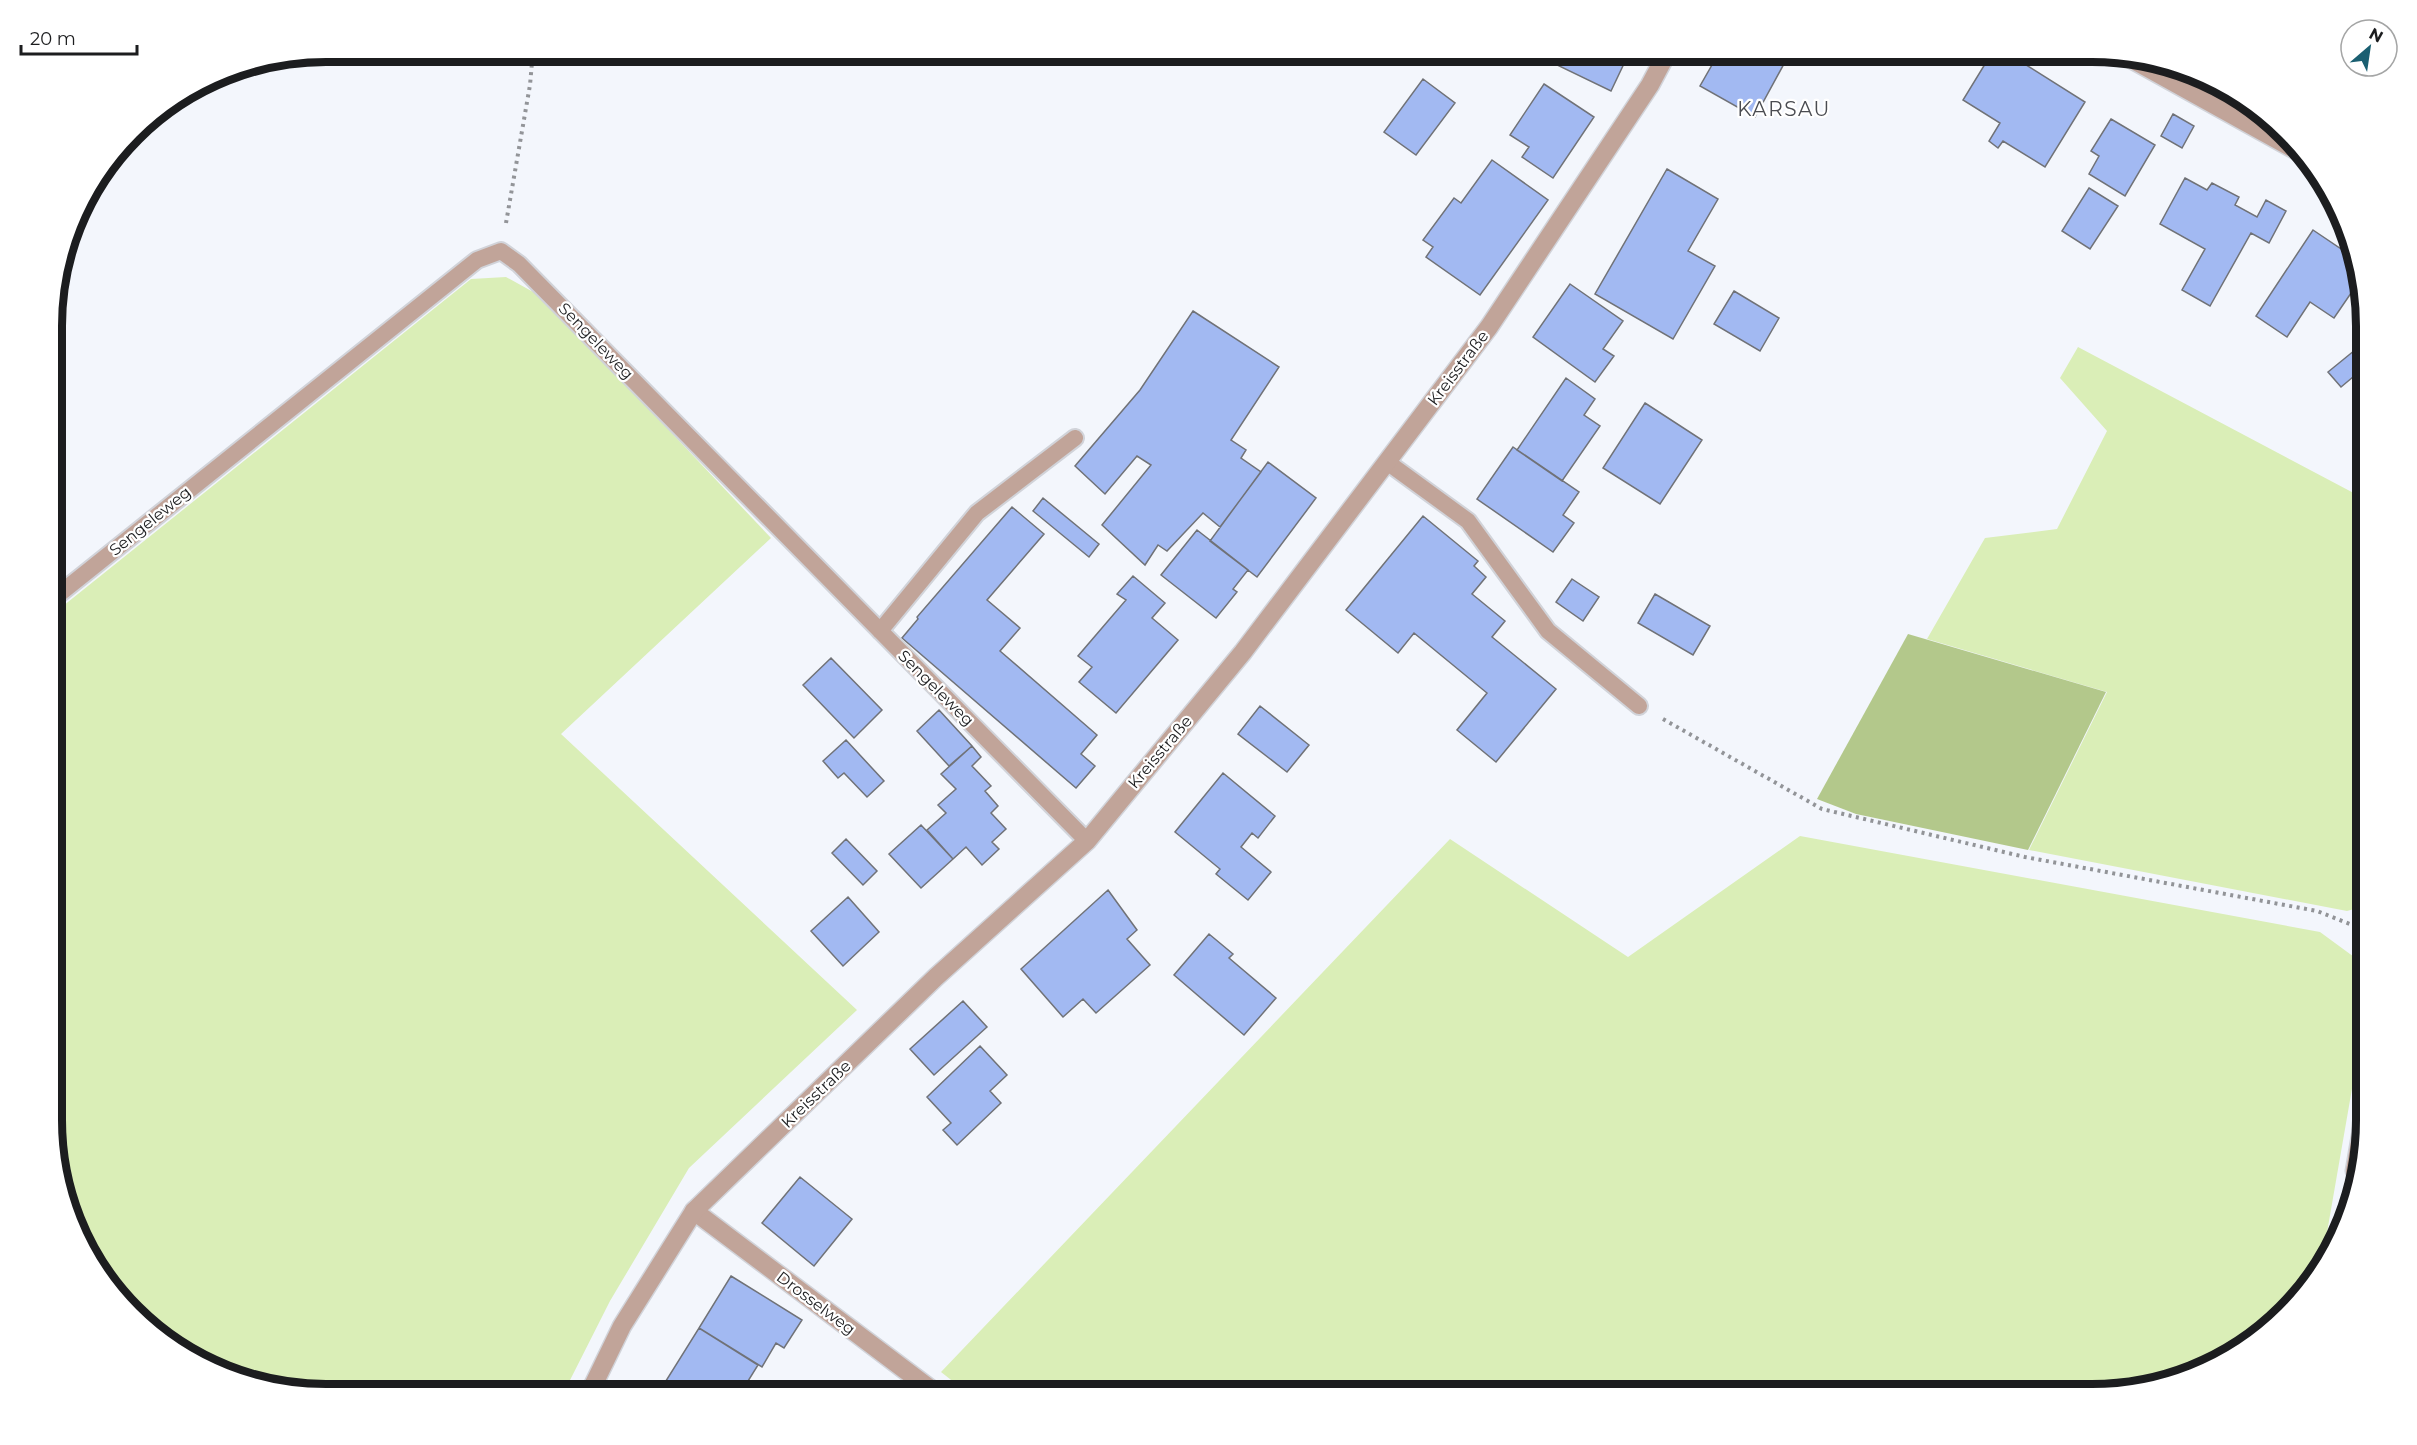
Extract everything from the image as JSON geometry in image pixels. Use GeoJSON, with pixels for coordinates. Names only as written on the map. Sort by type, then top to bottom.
{"type":"FeatureCollection","features":[{"type":"Feature","properties":{"kind":"street","name":"Kreisstraße"},"geometry":{"type":"LineString","coordinates":[[594,1384],[622,1326],[694,1212],[936,977],[1087,841],[1243,652],[1495,317],[1650,85],[1662,62]]}},
{"type":"Feature","properties":{"kind":"street"},"geometry":{"type":"LineString","coordinates":[[2177,76],[2278,139]]}},
{"type":"Feature","properties":{"kind":"street","name":"Drosselweg"},"geometry":{"type":"LineString","coordinates":[[694,1212],[924,1384]]}},
{"type":"Feature","properties":{"kind":"lane","name":"Sengeleweg"},"geometry":{"type":"LineString","coordinates":[[62,592],[477,260],[501,251],[519,264],[1087,841]]}},
{"type":"Feature","properties":{"kind":"lane"},"geometry":{"type":"LineString","coordinates":[[880,631],[977,513],[1075,438]]}},
{"type":"Feature","properties":{"kind":"lane"},"geometry":{"type":"LineString","coordinates":[[1387,462],[1468,521],[1548,631],[1639,706]]}},
{"type":"Feature","properties":{"kind":"path"},"geometry":{"type":"LineString","coordinates":[[501,251],[532,62]]}},
{"type":"Feature","properties":{"kind":"path"},"geometry":{"type":"LineString","coordinates":[[1639,706],[1822,810],[2025,857],[2317,912],[2356,927]]}},
{"type":"Feature","properties":{"kind":"green space"},"geometry":{"type":"Polygon","coordinates":[[[506,277],[544,298],[771,538],[561,734],[857,1010],[689,1168],[610,1301],[568,1384],[326,1384],[291,1381],[257,1374],[209,1356],[179,1339],[152,1318],[127,1293],[106,1266],[89,1236],[71,1188],[62,1136],[62,607],[471,279],[506,277]]]}},
{"type":"Feature","properties":{"kind":"green space"},"geometry":{"type":"Polygon","coordinates":[[[2078,347],[2356,494],[2356,908],[2347,911],[2029,850],[2107,692],[1927,639],[1985,538],[2057,529],[2107,431],[2060,378],[2078,347]]]}},
{"type":"Feature","properties":{"kind":"green space"},"geometry":{"type":"Polygon","coordinates":[[[1908,634],[2106,692],[2028,850],[1856,814],[1817,799],[1908,634]]]}},
{"type":"Feature","properties":{"kind":"green space"},"geometry":{"type":"Polygon","coordinates":[[[1800,836],[2320,932],[2356,958],[2356,1066],[2326,1240],[2311,1266],[2290,1293],[2265,1318],[2238,1339],[2208,1356],[2176,1369],[2143,1378],[2108,1383],[956,1384],[941,1372],[1450,839],[1628,957],[1800,836]]]}},
{"type":"Feature","properties":{"kind":"building"},"geometry":{"type":"Polygon","coordinates":[[[1558,62],[1625,62],[1611,91],[1557,65],[1558,62]]]}},
{"type":"Feature","properties":{"kind":"building"},"geometry":{"type":"Polygon","coordinates":[[[1714,62],[1785,62],[1755,117],[1700,86],[1714,62]]]}},
{"type":"Feature","properties":{"kind":"building"},"geometry":{"type":"Polygon","coordinates":[[[1986,62],[2021,62],[2085,102],[2045,167],[2003,141],[1998,148],[1989,141],[2000,123],[1963,100],[1986,62]]]}},
{"type":"Feature","properties":{"kind":"building"},"geometry":{"type":"Polygon","coordinates":[[[1423,79],[1455,103],[1416,155],[1384,132],[1423,79]]]}},
{"type":"Feature","properties":{"kind":"building"},"geometry":{"type":"Polygon","coordinates":[[[1544,84],[1594,117],[1553,178],[1522,157],[1529,147],[1510,135],[1544,84]]]}},
{"type":"Feature","properties":{"kind":"building"},"geometry":{"type":"Polygon","coordinates":[[[2173,114],[2194,126],[2182,148],[2161,136],[2173,114]]]}},
{"type":"Feature","properties":{"kind":"building"},"geometry":{"type":"Polygon","coordinates":[[[2111,119],[2155,145],[2125,196],[2089,174],[2099,156],[2091,151],[2111,119]]]}},
{"type":"Feature","properties":{"kind":"building"},"geometry":{"type":"Polygon","coordinates":[[[1492,160],[1548,200],[1480,295],[1426,257],[1433,247],[1423,240],[1454,198],[1461,203],[1492,160]]]}},
{"type":"Feature","properties":{"kind":"building"},"geometry":{"type":"Polygon","coordinates":[[[1667,169],[1718,199],[1688,251],[1715,266],[1673,339],[1595,294],[1667,169]]]}},
{"type":"Feature","properties":{"kind":"building"},"geometry":{"type":"Polygon","coordinates":[[[2185,178],[2207,190],[2212,183],[2239,197],[2235,205],[2257,217],[2266,200],[2286,211],[2269,243],[2251,233],[2210,306],[2182,290],[2205,249],[2160,224],[2185,178]]]}},
{"type":"Feature","properties":{"kind":"building"},"geometry":{"type":"Polygon","coordinates":[[[2089,188],[2118,206],[2090,249],[2062,231],[2089,188]]]}},
{"type":"Feature","properties":{"kind":"building"},"geometry":{"type":"Polygon","coordinates":[[[2313,230],[2344,251],[2353,290],[2334,318],[2310,302],[2287,337],[2256,316],[2313,230]]]}},
{"type":"Feature","properties":{"kind":"building"},"geometry":{"type":"Polygon","coordinates":[[[1570,284],[1623,321],[1603,349],[1614,356],[1595,382],[1533,337],[1570,284]]]}},
{"type":"Feature","properties":{"kind":"building"},"geometry":{"type":"Polygon","coordinates":[[[1734,291],[1779,318],[1760,351],[1714,324],[1734,291]]]}},
{"type":"Feature","properties":{"kind":"building"},"geometry":{"type":"Polygon","coordinates":[[[1193,311],[1279,367],[1231,440],[1246,450],[1241,458],[1261,472],[1220,527],[1203,513],[1167,551],[1158,545],[1145,565],[1102,525],[1151,465],[1137,456],[1105,494],[1075,466],[1140,390],[1193,311]]]}},
{"type":"Feature","properties":{"kind":"building"},"geometry":{"type":"Polygon","coordinates":[[[2355,350],[2356,374],[2341,387],[2328,372],[2355,350]]]}},
{"type":"Feature","properties":{"kind":"building"},"geometry":{"type":"Polygon","coordinates":[[[1566,378],[1595,399],[1584,415],[1600,426],[1562,481],[1517,450],[1566,378]]]}},
{"type":"Feature","properties":{"kind":"building"},"geometry":{"type":"Polygon","coordinates":[[[1645,403],[1702,440],[1660,504],[1603,468],[1645,403]]]}},
{"type":"Feature","properties":{"kind":"building"},"geometry":{"type":"Polygon","coordinates":[[[1513,447],[1579,492],[1563,515],[1574,523],[1553,552],[1477,499],[1513,447]]]}},
{"type":"Feature","properties":{"kind":"building"},"geometry":{"type":"Polygon","coordinates":[[[1268,462],[1316,498],[1257,577],[1210,541],[1268,462]]]}},
{"type":"Feature","properties":{"kind":"building"},"geometry":{"type":"Polygon","coordinates":[[[1043,498],[1099,544],[1089,557],[1033,511],[1043,498]]]}},
{"type":"Feature","properties":{"kind":"building"},"geometry":{"type":"Polygon","coordinates":[[[1012,507],[1044,534],[987,600],[1020,628],[1000,651],[1097,735],[1081,754],[1095,766],[1076,788],[902,638],[918,619],[917,617],[1012,507]]]}},
{"type":"Feature","properties":{"kind":"building"},"geometry":{"type":"Polygon","coordinates":[[[1423,516],[1478,561],[1474,566],[1486,577],[1472,594],[1505,621],[1492,637],[1556,689],[1496,762],[1457,730],[1487,693],[1414,633],[1398,653],[1346,610],[1423,516]]]}},
{"type":"Feature","properties":{"kind":"building"},"geometry":{"type":"Polygon","coordinates":[[[1197,530],[1248,570],[1233,589],[1237,592],[1216,618],[1161,575],[1197,530]]]}},
{"type":"Feature","properties":{"kind":"building"},"geometry":{"type":"Polygon","coordinates":[[[1133,576],[1165,603],[1152,618],[1178,640],[1116,713],[1079,682],[1092,667],[1078,656],[1126,600],[1117,594],[1133,576]]]}},
{"type":"Feature","properties":{"kind":"building"},"geometry":{"type":"Polygon","coordinates":[[[1572,579],[1599,597],[1583,621],[1556,602],[1572,579]]]}},
{"type":"Feature","properties":{"kind":"building"},"geometry":{"type":"Polygon","coordinates":[[[1655,594],[1710,626],[1693,655],[1638,623],[1655,594]]]}},
{"type":"Feature","properties":{"kind":"building"},"geometry":{"type":"Polygon","coordinates":[[[831,658],[882,710],[854,738],[803,685],[831,658]]]}},
{"type":"Feature","properties":{"kind":"building"},"geometry":{"type":"Polygon","coordinates":[[[1260,706],[1309,745],[1287,772],[1238,734],[1260,706]]]}},
{"type":"Feature","properties":{"kind":"building"},"geometry":{"type":"Polygon","coordinates":[[[939,710],[972,746],[949,766],[917,731],[939,710]]]}},
{"type":"Feature","properties":{"kind":"building"},"geometry":{"type":"Polygon","coordinates":[[[846,740],[884,781],[867,797],[844,773],[838,778],[823,761],[846,740]]]}},
{"type":"Feature","properties":{"kind":"building"},"geometry":{"type":"Polygon","coordinates":[[[972,746],[981,757],[972,766],[991,786],[985,791],[998,806],[991,813],[1006,829],[992,842],[999,849],[982,865],[966,847],[953,859],[927,830],[946,813],[938,805],[956,789],[941,774],[972,746]]]}},
{"type":"Feature","properties":{"kind":"building"},"geometry":{"type":"Polygon","coordinates":[[[1223,773],[1275,816],[1258,838],[1252,833],[1241,847],[1271,872],[1248,900],[1216,874],[1220,869],[1175,832],[1223,773]]]}},
{"type":"Feature","properties":{"kind":"building"},"geometry":{"type":"Polygon","coordinates":[[[921,825],[953,859],[921,888],[889,854],[921,825]]]}},
{"type":"Feature","properties":{"kind":"building"},"geometry":{"type":"Polygon","coordinates":[[[846,839],[877,871],[863,885],[832,853],[846,839]]]}},
{"type":"Feature","properties":{"kind":"building"},"geometry":{"type":"Polygon","coordinates":[[[1108,890],[1137,930],[1127,939],[1150,965],[1096,1013],[1083,999],[1063,1017],[1021,969],[1108,890]]]}},
{"type":"Feature","properties":{"kind":"building"},"geometry":{"type":"Polygon","coordinates":[[[848,897],[879,932],[843,966],[811,931],[848,897]]]}},
{"type":"Feature","properties":{"kind":"building"},"geometry":{"type":"Polygon","coordinates":[[[1209,934],[1233,954],[1229,958],[1276,998],[1244,1035],[1174,975],[1209,934]]]}},
{"type":"Feature","properties":{"kind":"building"},"geometry":{"type":"Polygon","coordinates":[[[963,1001],[987,1027],[934,1075],[910,1049],[963,1001]]]}},
{"type":"Feature","properties":{"kind":"building"},"geometry":{"type":"Polygon","coordinates":[[[980,1046],[1007,1075],[990,1091],[1001,1103],[957,1145],[943,1130],[951,1123],[927,1097],[980,1046]]]}},
{"type":"Feature","properties":{"kind":"building"},"geometry":{"type":"Polygon","coordinates":[[[800,1177],[852,1219],[814,1266],[762,1223],[800,1177]]]}},
{"type":"Feature","properties":{"kind":"building"},"geometry":{"type":"Polygon","coordinates":[[[731,1276],[802,1320],[784,1348],[776,1343],[762,1367],[699,1328],[731,1276]]]}},
{"type":"Feature","properties":{"kind":"building"},"geometry":{"type":"Polygon","coordinates":[[[699,1328],[758,1365],[746,1384],[664,1384],[699,1328]]]}},
{"type":"Feature","properties":{"kind":"district","name":"KARSAU"},"geometry":{"type":"Point","coordinates":[1784,109]}}]}
